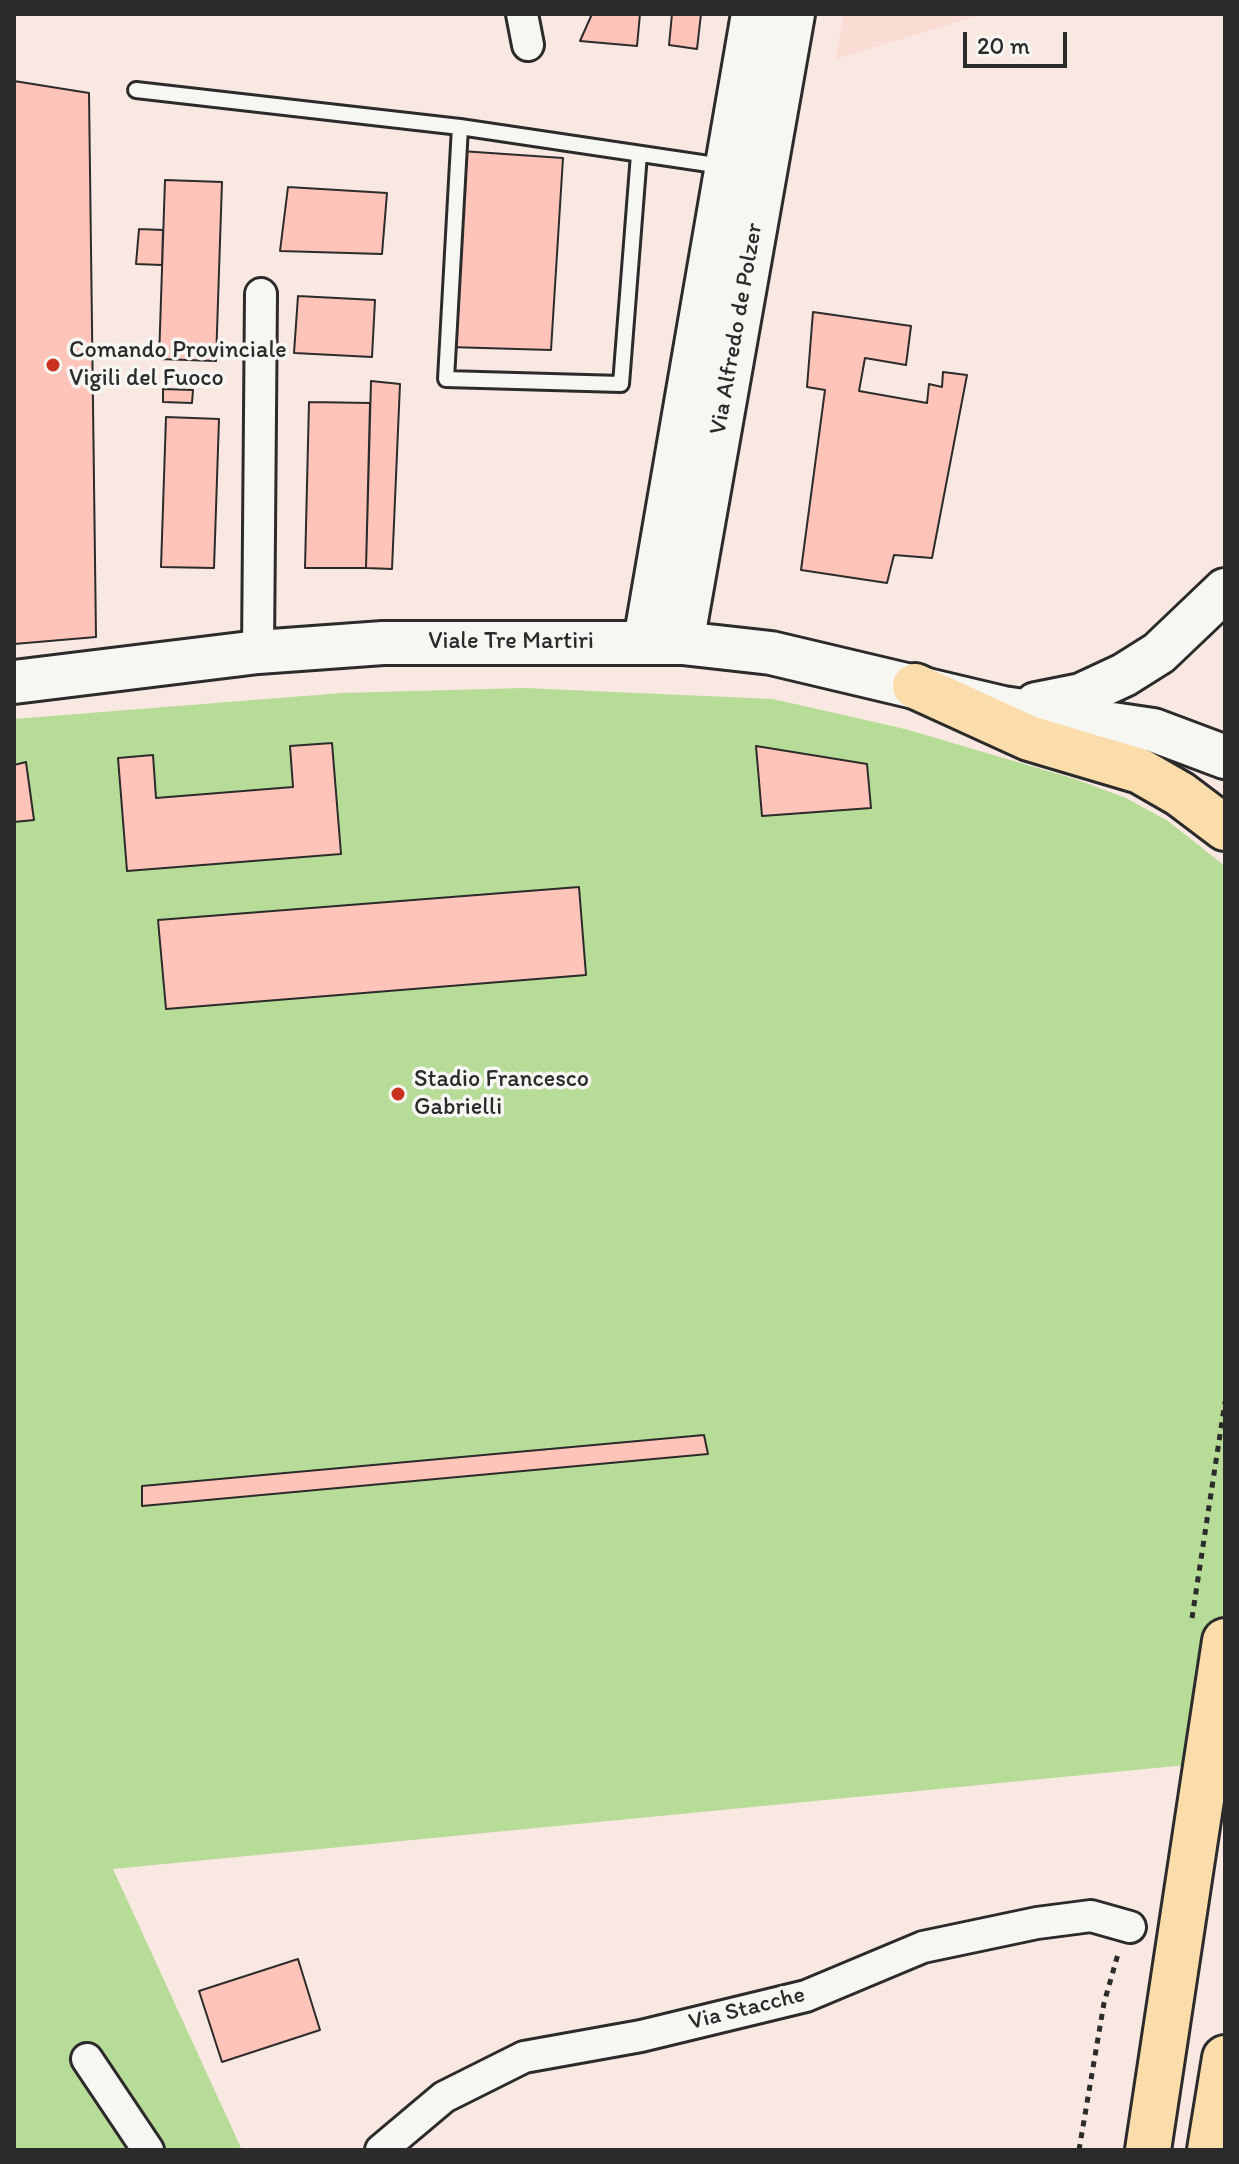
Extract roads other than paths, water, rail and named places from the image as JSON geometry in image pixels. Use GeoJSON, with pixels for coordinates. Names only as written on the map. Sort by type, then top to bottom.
{"type":"FeatureCollection","features":[{"type":"Feature","properties":{"kind":"main road","name":"Via Alfredo de Polzer"},"geometry":{"type":"LineString","coordinates":[[663,642],[726,167],[753,14]]}},
{"type":"Feature","properties":{"kind":"main road","name":"Via Alfredo de Polzer"},"geometry":{"type":"LineString","coordinates":[[663,642],[793,14]]}},
{"type":"Feature","properties":{"kind":"main road","name":"Viale Tre Martiri"},"geometry":{"type":"LineString","coordinates":[[1003,708],[1081,695],[1124,675],[1159,653],[1225,590]]}},
{"type":"Feature","properties":{"kind":"main road","name":"Viale Tre Martiri"},"geometry":{"type":"LineString","coordinates":[[14,682],[258,652],[383,643],[663,642],[771,653],[1003,708],[1153,730],[1225,757]]}},
{"type":"Feature","properties":{"kind":"main road"},"geometry":{"type":"LineString","coordinates":[[915,686],[1029,738],[1140,771],[1180,794],[1225,828]]}},
{"type":"Feature","properties":{"kind":"main road"},"geometry":{"type":"LineString","coordinates":[[1148,2150],[1207,1636]]}},
{"type":"Feature","properties":{"kind":"main road"},"geometry":{"type":"LineString","coordinates":[[1210,2150],[1225,2058]]}},
{"type":"Feature","properties":{"kind":"street"},"geometry":{"type":"LineString","coordinates":[[522,14],[528,45]]}},
{"type":"Feature","properties":{"kind":"street"},"geometry":{"type":"LineString","coordinates":[[258,652],[261,294]]}},
{"type":"Feature","properties":{"kind":"street","name":"Via Stacche"},"geometry":{"type":"LineString","coordinates":[[381,2150],[444,2097],[524,2057],[641,2036],[806,1996],[923,1947],[1091,1916],[1130,1927]]}},
{"type":"Feature","properties":{"kind":"street"},"geometry":{"type":"LineString","coordinates":[[87,2059],[148,2150]]}},
{"type":"Feature","properties":{"kind":"lane"},"geometry":{"type":"LineString","coordinates":[[136,90],[460,127],[726,167]]}},
{"type":"Feature","properties":{"kind":"lane"},"geometry":{"type":"LineString","coordinates":[[460,127],[446,379],[621,384],[639,154]]}},
{"type":"Feature","properties":{"kind":"place","name":"Comando Provinciale Vigili del Fuoco"},"geometry":{"type":"Point","coordinates":[53,365]}},
{"type":"Feature","properties":{"kind":"place","name":"Stadio Francesco Gabrielli"},"geometry":{"type":"Point","coordinates":[398,1094]}}]}
